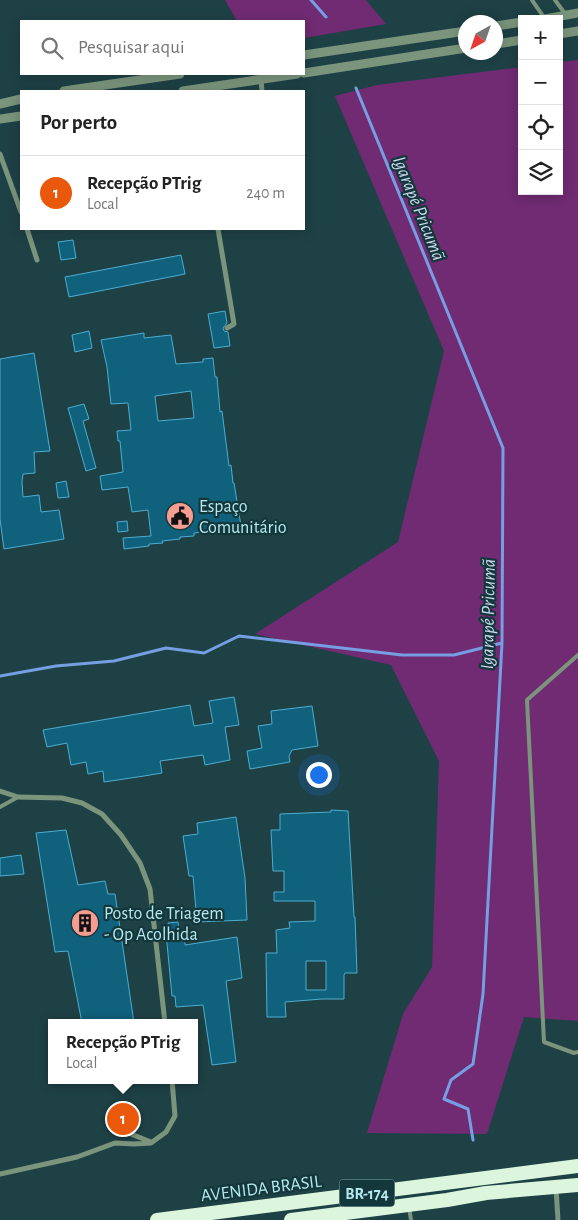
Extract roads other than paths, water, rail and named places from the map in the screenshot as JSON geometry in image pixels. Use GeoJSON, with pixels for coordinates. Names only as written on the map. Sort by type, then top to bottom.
{"type":"FeatureCollection","features":[{"type":"Feature","properties":{"kind":"highway","name":"AVENIDA BRASIL"},"geometry":{"type":"LineString","coordinates":[[157,1220],[578,1166]]}},
{"type":"Feature","properties":{"kind":"highway","name":"AVENIDA BRASIL"},"geometry":{"type":"LineString","coordinates":[[291,1220],[486,1193],[578,1185]]}},
{"type":"Feature","properties":{"kind":"street"},"geometry":{"type":"LineString","coordinates":[[563,16],[578,13]]}},
{"type":"Feature","properties":{"kind":"street"},"geometry":{"type":"LineString","coordinates":[[566,15],[569,33]]}},
{"type":"Feature","properties":{"kind":"street"},"geometry":{"type":"LineString","coordinates":[[503,25],[518,23]]}},
{"type":"Feature","properties":{"kind":"street"},"geometry":{"type":"LineString","coordinates":[[458,32],[307,55],[308,72],[458,49]]}},
{"type":"Feature","properties":{"kind":"street"},"geometry":{"type":"LineString","coordinates":[[503,43],[518,41]]}},
{"type":"Feature","properties":{"kind":"street"},"geometry":{"type":"LineString","coordinates":[[71,90],[173,75]]}},
{"type":"Feature","properties":{"kind":"street"},"geometry":{"type":"LineString","coordinates":[[190,90],[290,75]]}},
{"type":"Feature","properties":{"kind":"street"},"geometry":{"type":"LineString","coordinates":[[261,79],[262,90]]}},
{"type":"Feature","properties":{"kind":"street"},"geometry":{"type":"LineString","coordinates":[[0,104],[20,99]]}},
{"type":"Feature","properties":{"kind":"street"},"geometry":{"type":"LineString","coordinates":[[0,119],[20,116]]}},
{"type":"Feature","properties":{"kind":"street"},"geometry":{"type":"LineString","coordinates":[[0,154],[20,209]]}},
{"type":"Feature","properties":{"kind":"street"},"geometry":{"type":"LineString","coordinates":[[27,230],[37,260]]}},
{"type":"Feature","properties":{"kind":"street"},"geometry":{"type":"LineString","coordinates":[[218,230],[234,324],[227,328]]}},
{"type":"Feature","properties":{"kind":"street"},"geometry":{"type":"LineString","coordinates":[[0,791],[18,797],[62,798],[82,803],[102,814],[121,834],[140,863],[150,889],[165,1019]]}},
{"type":"Feature","properties":{"kind":"street"},"geometry":{"type":"LineString","coordinates":[[0,1174],[77,1157],[115,1142],[151,1143],[166,1132],[175,1116],[172,1084]]}},
{"type":"Feature","properties":{"kind":"street"},"geometry":{"type":"LineString","coordinates":[[128,1127],[131,1134],[151,1143]]}},
{"type":"Feature","properties":{"kind":"street"},"geometry":{"type":"LineString","coordinates":[[556,1187],[558,1220]]}},
{"type":"Feature","properties":{"kind":"lane"},"geometry":{"type":"LineString","coordinates":[[532,0],[542,15]]}},
{"type":"Feature","properties":{"kind":"lane"},"geometry":{"type":"LineString","coordinates":[[555,0],[566,15]]}},
{"type":"Feature","properties":{"kind":"lane"},"geometry":{"type":"LineString","coordinates":[[578,655],[528,700],[544,1042],[574,1053],[578,1052]]}},
{"type":"Feature","properties":{"kind":"lane"},"geometry":{"type":"LineString","coordinates":[[0,807],[18,797]]}},
{"type":"Feature","properties":{"kind":"lane"},"geometry":{"type":"LineString","coordinates":[[409,1204],[411,1220]]}},
{"type":"Feature","properties":{"kind":"waterway","name":"Igarapé Pricumã"},"geometry":{"type":"LineString","coordinates":[[311,0],[326,17]]}},
{"type":"Feature","properties":{"kind":"waterway","name":"Igarapé Pricumã"},"geometry":{"type":"LineString","coordinates":[[356,88],[503,448],[502,643],[483,994],[473,1064],[451,1080],[444,1099],[468,1109],[473,1140]]}},
{"type":"Feature","properties":{"kind":"waterway"},"geometry":{"type":"LineString","coordinates":[[0,676],[56,666],[114,661],[166,648],[204,653],[239,636],[402,655],[454,655],[502,643]]}},
{"type":"Feature","properties":{"kind":"place","name":"Espaço Comunitário"},"geometry":{"type":"Point","coordinates":[180,516]}},
{"type":"Feature","properties":{"kind":"place","name":"Posto de Triagem - Op Acolhida"},"geometry":{"type":"Point","coordinates":[85,923]}},
{"type":"Feature","properties":{"kind":"place","name":"Recepção PTrig"},"geometry":{"type":"Point","coordinates":[123,1119]}}]}
